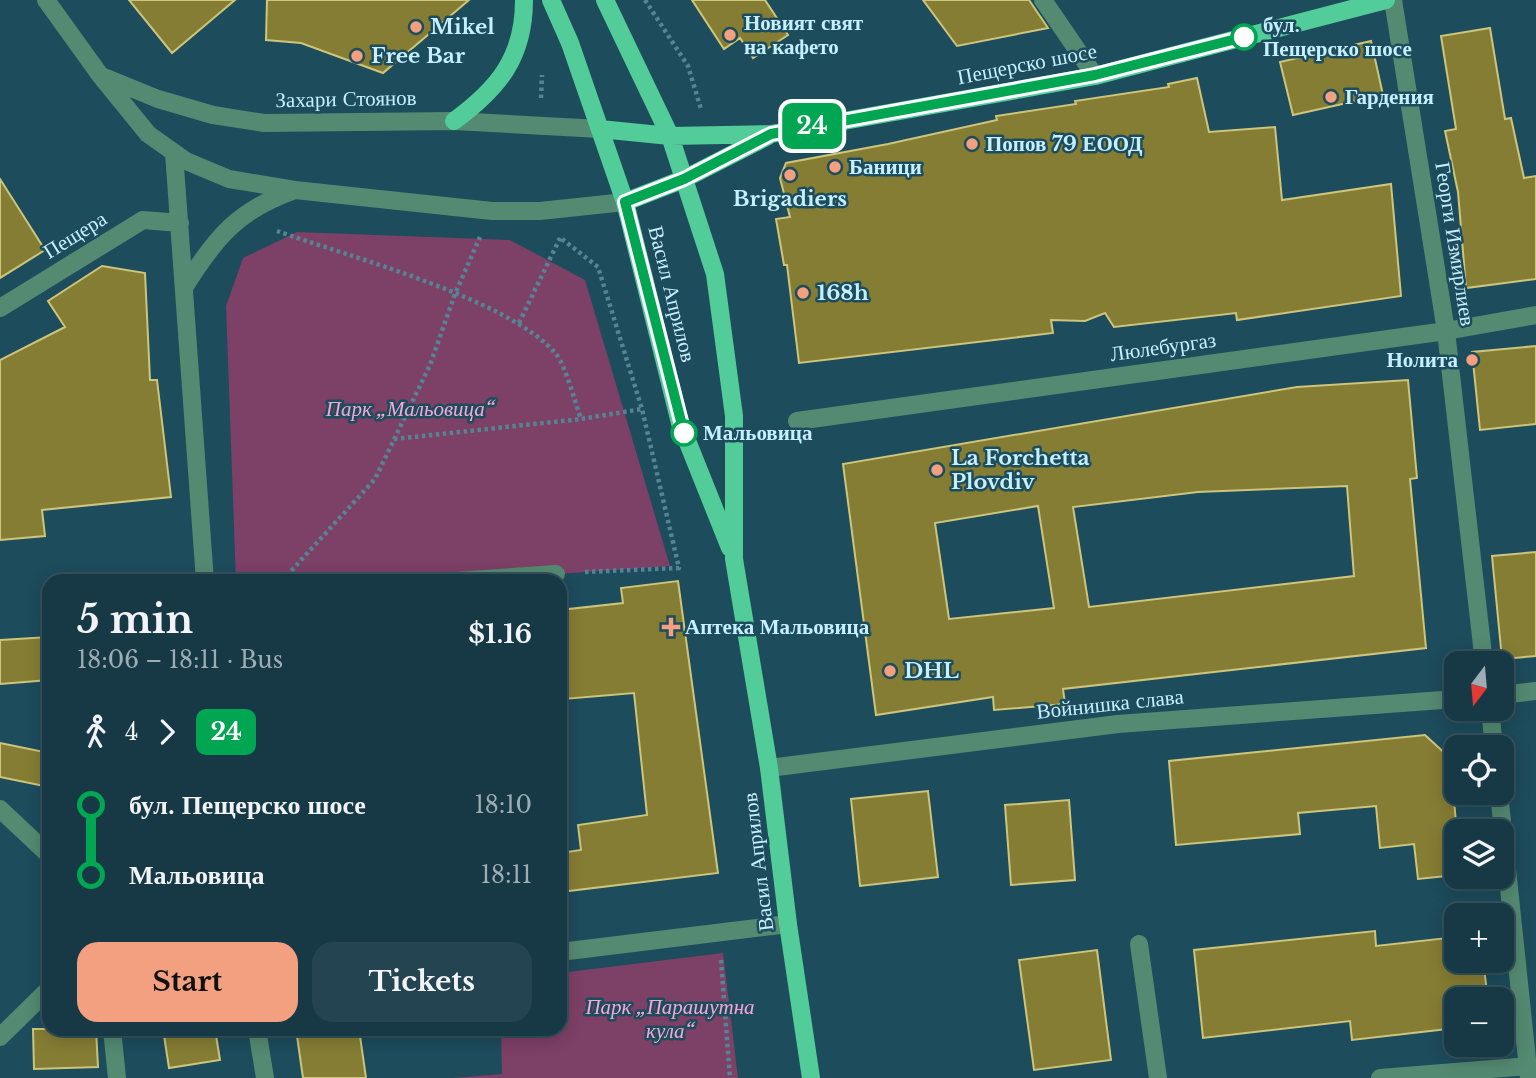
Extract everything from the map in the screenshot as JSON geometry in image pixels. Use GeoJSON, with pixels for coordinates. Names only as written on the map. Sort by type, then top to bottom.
{"type":"FeatureCollection","features":[{"type":"Feature","properties":{"kind":"main road"},"geometry":{"type":"LineString","coordinates":[[454,121],[488,96],[513,58],[521,40],[524,0]]}},
{"type":"Feature","properties":{"kind":"main road","name":"Васил Априлов"},"geometry":{"type":"LineString","coordinates":[[551,0],[625,202],[680,423],[734,559]]}},
{"type":"Feature","properties":{"kind":"main road"},"geometry":{"type":"LineString","coordinates":[[605,0],[670,136]]}},
{"type":"Feature","properties":{"kind":"main road","name":"Пещерско шосе"},"geometry":{"type":"LineString","coordinates":[[600,129],[670,136],[708,133],[771,134],[1095,75],[1386,0]]}},
{"type":"Feature","properties":{"kind":"main road"},"geometry":{"type":"LineString","coordinates":[[625,202],[684,179],[771,134]]}},
{"type":"Feature","properties":{"kind":"main road","name":"Васил Априлов"},"geometry":{"type":"LineString","coordinates":[[670,136],[715,274],[734,416],[734,559],[769,768],[788,924],[811,1078]]}},
{"type":"Feature","properties":{"kind":"street"},"geometry":{"type":"LineString","coordinates":[[46,0],[100,75],[148,134],[174,153],[229,178],[295,190],[492,211],[540,211],[625,202]]}},
{"type":"Feature","properties":{"kind":"street"},"geometry":{"type":"LineString","coordinates":[[1043,0],[1095,75]]}},
{"type":"Feature","properties":{"kind":"street","name":"Георги Измирлиев"},"geometry":{"type":"LineString","coordinates":[[1393,0],[1446,331],[1484,651]]}},
{"type":"Feature","properties":{"kind":"street","name":"Захари Стоянов"},"geometry":{"type":"LineString","coordinates":[[100,75],[180,106],[264,123],[454,121],[600,129]]}},
{"type":"Feature","properties":{"kind":"street"},"geometry":{"type":"LineString","coordinates":[[174,153],[205,574]]}},
{"type":"Feature","properties":{"kind":"street"},"geometry":{"type":"LineString","coordinates":[[185,286],[211,246],[237,219],[265,201],[295,190]]}},
{"type":"Feature","properties":{"kind":"street","name":"Пещера"},"geometry":{"type":"LineString","coordinates":[[0,308],[143,220],[180,223]]}},
{"type":"Feature","properties":{"kind":"street","name":"Люлебургаз"},"geometry":{"type":"LineString","coordinates":[[797,421],[1446,331],[1536,315]]}},
{"type":"Feature","properties":{"kind":"street"},"geometry":{"type":"LineString","coordinates":[[1514,694],[1536,691]]}},
{"type":"Feature","properties":{"kind":"street","name":"Войнишка слава"},"geometry":{"type":"LineString","coordinates":[[769,768],[1118,724],[1444,700]]}},
{"type":"Feature","properties":{"kind":"street"},"geometry":{"type":"LineString","coordinates":[[1380,1078],[1529,1072],[1500,805]]}},
{"type":"Feature","properties":{"kind":"street"},"geometry":{"type":"LineString","coordinates":[[0,809],[42,848]]}},
{"type":"Feature","properties":{"kind":"street"},"geometry":{"type":"LineString","coordinates":[[567,951],[788,924]]}},
{"type":"Feature","properties":{"kind":"street"},"geometry":{"type":"LineString","coordinates":[[1139,944],[1158,1078]]}},
{"type":"Feature","properties":{"kind":"street"},"geometry":{"type":"LineString","coordinates":[[0,1037],[42,996]]}},
{"type":"Feature","properties":{"kind":"street"},"geometry":{"type":"LineString","coordinates":[[113,1036],[117,1078]]}},
{"type":"Feature","properties":{"kind":"street"},"geometry":{"type":"LineString","coordinates":[[258,1036],[265,1078]]}},
{"type":"Feature","properties":{"kind":"path"},"geometry":{"type":"LineString","coordinates":[[645,0],[688,66],[708,133]]}},
{"type":"Feature","properties":{"kind":"path"},"geometry":{"type":"LineString","coordinates":[[288,574],[375,479],[430,365],[455,294],[492,211]]}},
{"type":"Feature","properties":{"kind":"path"},"geometry":{"type":"LineString","coordinates":[[266,227],[455,294],[519,323],[557,355],[581,419]]}},
{"type":"Feature","properties":{"kind":"path"},"geometry":{"type":"LineString","coordinates":[[519,323],[560,237],[598,267],[642,409],[679,568],[556,574]]}},
{"type":"Feature","properties":{"kind":"path"},"geometry":{"type":"LineString","coordinates":[[394,439],[581,419],[642,409]]}},
{"type":"Feature","properties":{"kind":"path"},"geometry":{"type":"LineString","coordinates":[[719,934],[730,1078]]}},
{"type":"Feature","properties":{"kind":"green space","name":"Парк „Мальовица“"},"geometry":{"type":"Polygon","coordinates":[[[297,232],[510,240],[585,280],[670,566],[556,574],[236,574],[226,306],[243,258],[297,232]]]}},
{"type":"Feature","properties":{"kind":"green space","name":"Парк „Парашутна кула“"},"geometry":{"type":"Polygon","coordinates":[[[723,953],[738,1078],[453,1078],[502,1074],[501,1036],[567,1036],[567,972],[723,953]]]}},
{"type":"Feature","properties":{"kind":"building"},"geometry":{"type":"Polygon","coordinates":[[[129,0],[235,0],[172,53],[129,0]]]}},
{"type":"Feature","properties":{"kind":"building"},"geometry":{"type":"Polygon","coordinates":[[[267,0],[469,0],[383,73],[301,43],[266,40],[267,0]]]}},
{"type":"Feature","properties":{"kind":"building"},"geometry":{"type":"Polygon","coordinates":[[[692,0],[765,0],[788,35],[753,58],[740,38],[724,49],[692,0]]]}},
{"type":"Feature","properties":{"kind":"building"},"geometry":{"type":"Polygon","coordinates":[[[923,0],[1029,0],[1048,28],[957,46],[923,0]]]}},
{"type":"Feature","properties":{"kind":"building"},"geometry":{"type":"Polygon","coordinates":[[[1490,28],[1505,119],[1511,118],[1524,178],[1536,176],[1536,279],[1466,288],[1458,192],[1445,131],[1456,129],[1441,36],[1490,28]]]}},
{"type":"Feature","properties":{"kind":"building"},"geometry":{"type":"Polygon","coordinates":[[[1371,41],[1383,95],[1293,115],[1280,62],[1371,41]]]}},
{"type":"Feature","properties":{"kind":"building"},"geometry":{"type":"Polygon","coordinates":[[[1197,78],[1209,132],[1275,127],[1282,200],[1391,184],[1401,296],[1237,320],[1236,313],[1114,327],[1105,313],[1085,321],[1051,320],[1053,333],[799,363],[787,265],[784,265],[776,219],[790,217],[780,178],[786,163],[997,120],[996,116],[1169,87],[1168,84],[1197,78]]]}},
{"type":"Feature","properties":{"kind":"building"},"geometry":{"type":"Polygon","coordinates":[[[0,179],[45,250],[0,278],[0,179]]]}},
{"type":"Feature","properties":{"kind":"building"},"geometry":{"type":"Polygon","coordinates":[[[102,266],[145,273],[150,380],[157,380],[171,497],[42,510],[45,536],[0,540],[0,360],[65,327],[48,301],[102,266]]]}},
{"type":"Feature","properties":{"kind":"building"},"geometry":{"type":"Polygon","coordinates":[[[1536,346],[1536,424],[1480,430],[1472,352],[1536,346]]]}},
{"type":"Feature","properties":{"kind":"building"},"geometry":{"type":"Polygon","coordinates":[[[1408,380],[1417,478],[1410,479],[1426,648],[1063,689],[1065,704],[994,710],[993,697],[876,715],[843,464],[1297,387],[1408,380]],[[1347,486],[1198,492],[1073,507],[1089,607],[1354,576],[1347,486]],[[1038,506],[935,523],[949,619],[1054,608],[1038,506]]]}},
{"type":"Feature","properties":{"kind":"building"},"geometry":{"type":"Polygon","coordinates":[[[1536,552],[1536,656],[1514,658],[1514,651],[1501,651],[1492,556],[1536,552]]]}},
{"type":"Feature","properties":{"kind":"building"},"geometry":{"type":"Polygon","coordinates":[[[678,581],[718,873],[567,891],[567,852],[581,850],[578,825],[647,815],[634,693],[567,699],[567,609],[623,603],[621,588],[678,581]]]}},
{"type":"Feature","properties":{"kind":"building"},"geometry":{"type":"Polygon","coordinates":[[[42,637],[42,681],[0,684],[0,640],[42,637]]]}},
{"type":"Feature","properties":{"kind":"building"},"geometry":{"type":"Polygon","coordinates":[[[1425,735],[1444,752],[1444,805],[1454,805],[1456,819],[1444,819],[1444,876],[1418,879],[1414,844],[1380,848],[1376,806],[1298,813],[1300,834],[1176,845],[1169,761],[1425,735]]]}},
{"type":"Feature","properties":{"kind":"building"},"geometry":{"type":"Polygon","coordinates":[[[0,743],[42,752],[42,786],[0,777],[0,743]]]}},
{"type":"Feature","properties":{"kind":"building"},"geometry":{"type":"Polygon","coordinates":[[[928,791],[938,877],[860,886],[851,799],[928,791]]]}},
{"type":"Feature","properties":{"kind":"building"},"geometry":{"type":"Polygon","coordinates":[[[1069,800],[1075,880],[1011,885],[1005,805],[1069,800]]]}},
{"type":"Feature","properties":{"kind":"building"},"geometry":{"type":"Polygon","coordinates":[[[1375,931],[1376,946],[1444,938],[1444,973],[1485,973],[1486,987],[1444,987],[1444,1029],[1352,1040],[1350,1021],[1203,1038],[1194,950],[1375,931]]]}},
{"type":"Feature","properties":{"kind":"building"},"geometry":{"type":"Polygon","coordinates":[[[1097,950],[1111,1060],[1034,1070],[1019,960],[1097,950]]]}},
{"type":"Feature","properties":{"kind":"building"},"geometry":{"type":"Polygon","coordinates":[[[33,1029],[42,1029],[42,1036],[96,1036],[98,1067],[34,1069],[33,1029]]]}},
{"type":"Feature","properties":{"kind":"building"},"geometry":{"type":"Polygon","coordinates":[[[164,1036],[216,1036],[220,1060],[169,1068],[164,1036]]]}},
{"type":"Feature","properties":{"kind":"building"},"geometry":{"type":"Polygon","coordinates":[[[297,1036],[360,1036],[366,1078],[303,1078],[297,1036]]]}},
{"type":"Feature","properties":{"kind":"bus line","name":"24"},"geometry":{"type":"LineString","coordinates":[[684,433],[625,202],[684,179],[771,134],[1095,75],[1244,37]]}},
{"type":"Feature","properties":{"kind":"place","name":"Mikel"},"geometry":{"type":"Point","coordinates":[416,27]}},
{"type":"Feature","properties":{"kind":"place","name":"Новият свят на кафето"},"geometry":{"type":"Point","coordinates":[730,35]}},
{"type":"Feature","properties":{"kind":"place","name":"бул. Пещерско шосе"},"geometry":{"type":"Point","coordinates":[1244,37]}},
{"type":"Feature","properties":{"kind":"place","name":"Free Bar"},"geometry":{"type":"Point","coordinates":[357,56]}},
{"type":"Feature","properties":{"kind":"place","name":"Гардения"},"geometry":{"type":"Point","coordinates":[1331,97]}},
{"type":"Feature","properties":{"kind":"place","name":"Попов 79 ЕООД"},"geometry":{"type":"Point","coordinates":[972,144]}},
{"type":"Feature","properties":{"kind":"place","name":"Баници"},"geometry":{"type":"Point","coordinates":[835,167]}},
{"type":"Feature","properties":{"kind":"place","name":"Brigadiers"},"geometry":{"type":"Point","coordinates":[790,175]}},
{"type":"Feature","properties":{"kind":"place","name":"168h"},"geometry":{"type":"Point","coordinates":[803,293]}},
{"type":"Feature","properties":{"kind":"place","name":"Нолита"},"geometry":{"type":"Point","coordinates":[1472,360]}},
{"type":"Feature","properties":{"kind":"place","name":"Мальовица"},"geometry":{"type":"Point","coordinates":[684,433]}},
{"type":"Feature","properties":{"kind":"place","name":"La Forchetta Plovdiv"},"geometry":{"type":"Point","coordinates":[937,470]}},
{"type":"Feature","properties":{"kind":"place","name":"Аптека Мальовица"},"geometry":{"type":"Point","coordinates":[671,627]}},
{"type":"Feature","properties":{"kind":"place","name":"DHL"},"geometry":{"type":"Point","coordinates":[890,671]}}]}
